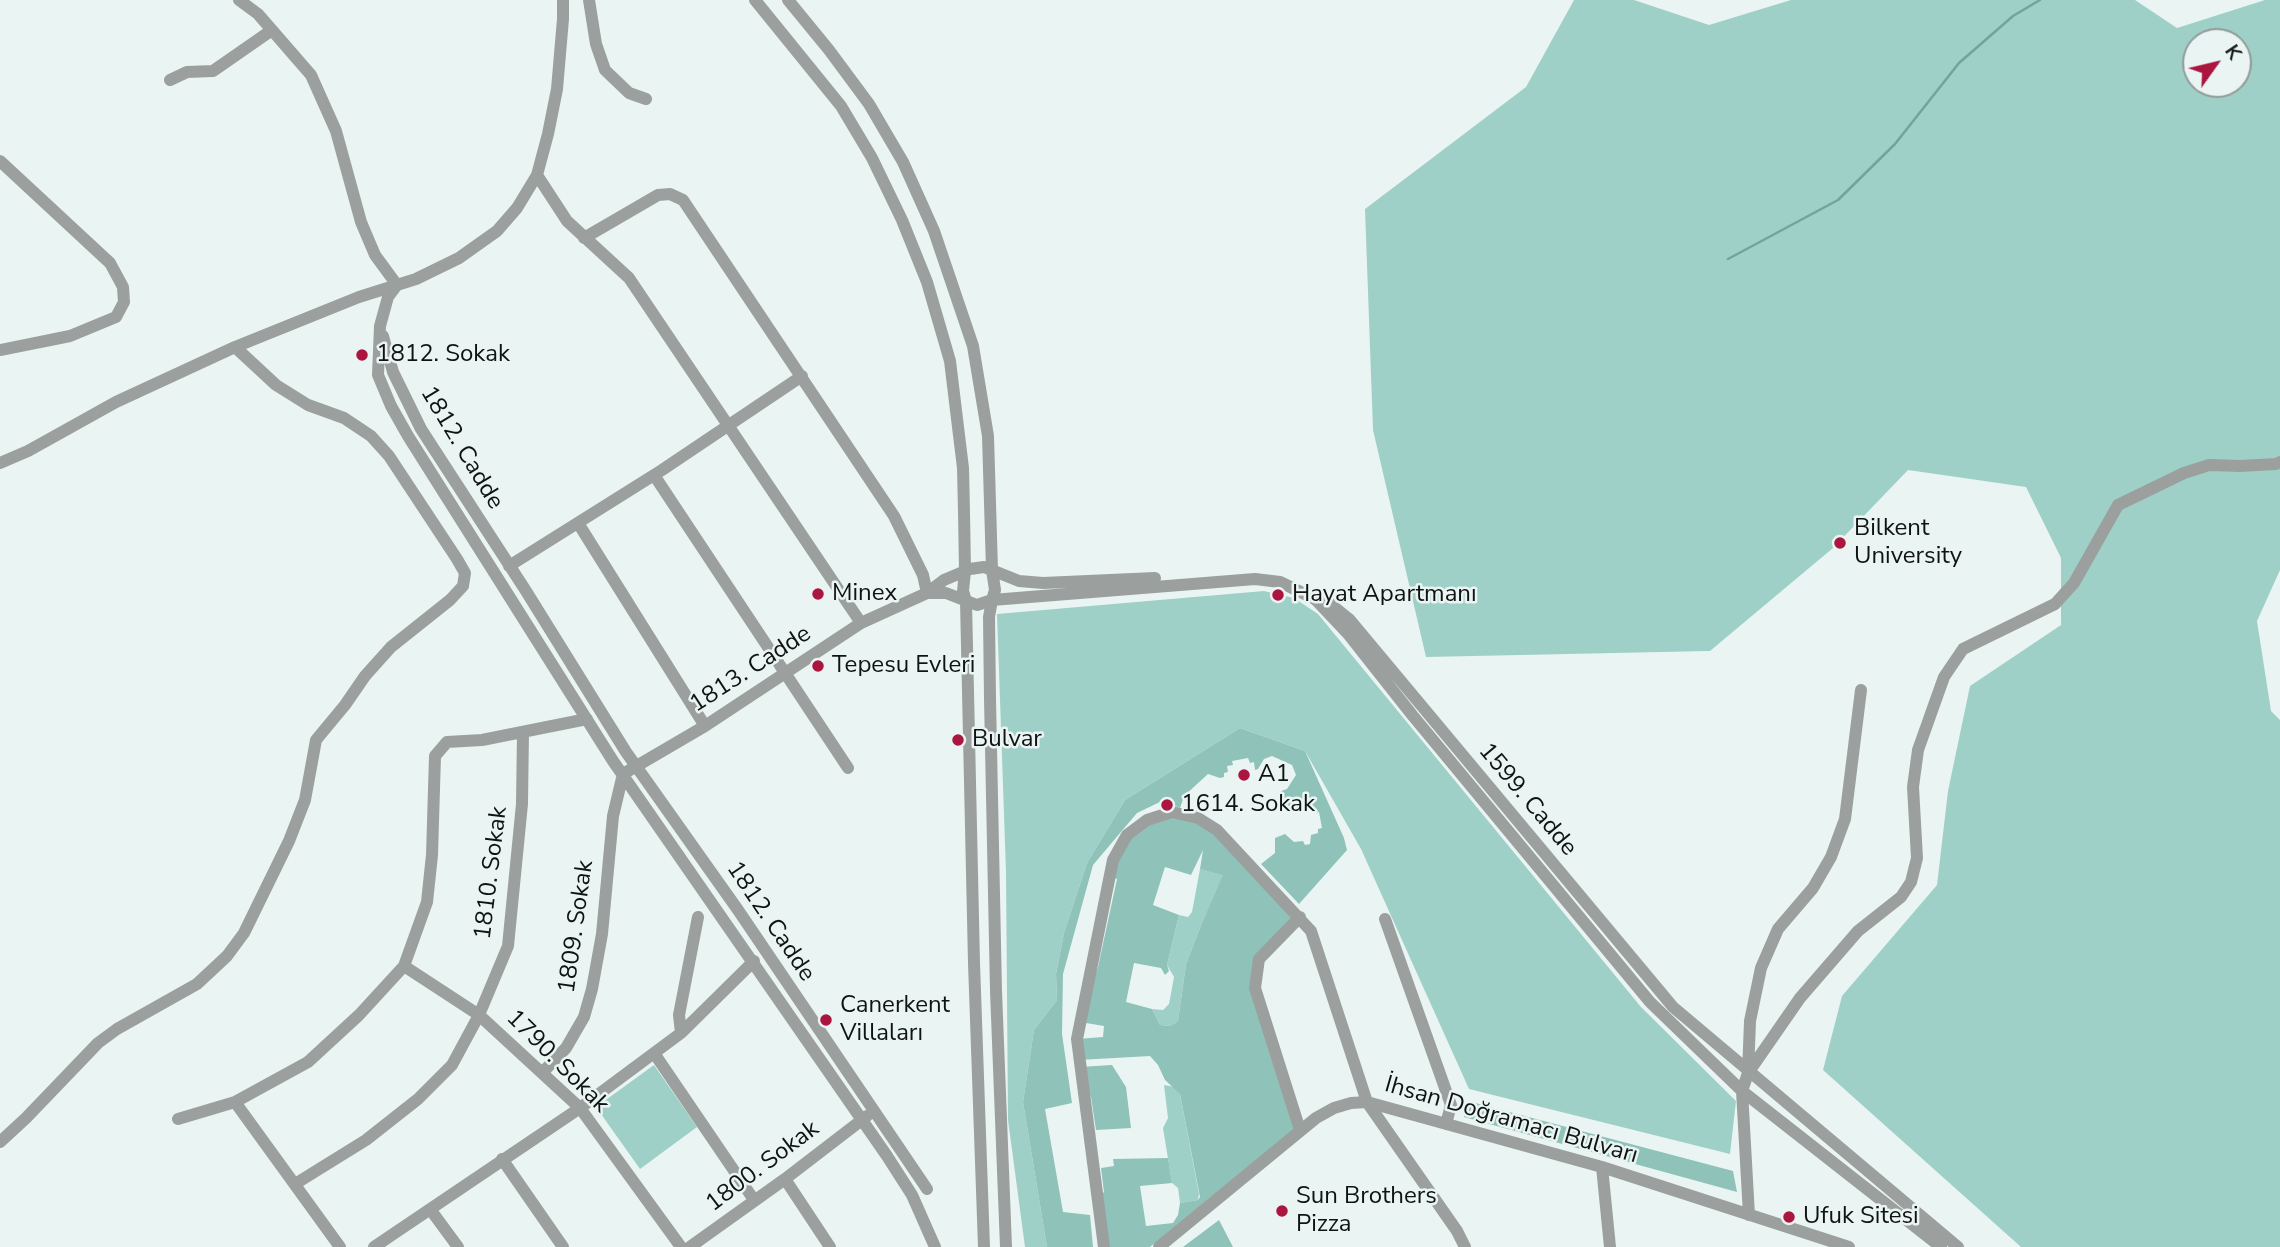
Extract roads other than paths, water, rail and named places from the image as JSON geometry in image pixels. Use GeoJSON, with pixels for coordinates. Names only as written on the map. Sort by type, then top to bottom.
{"type":"FeatureCollection","features":[{"type":"Feature","properties":{"kind":"street"},"geometry":{"type":"LineString","coordinates":[[239,0],[258,14],[311,75],[336,131],[362,222],[375,255],[397,285]]}},
{"type":"Feature","properties":{"kind":"street"},"geometry":{"type":"LineString","coordinates":[[0,463],[28,451],[116,402],[235,347],[359,297],[416,279],[459,258],[497,231],[517,208],[537,175],[557,89],[564,19],[563,0]]}},
{"type":"Feature","properties":{"kind":"street"},"geometry":{"type":"LineString","coordinates":[[589,0],[596,44],[605,70],[629,93],[646,99]]}},
{"type":"Feature","properties":{"kind":"street"},"geometry":{"type":"LineString","coordinates":[[755,0],[826,87],[872,158],[902,220],[927,282],[950,361],[963,479],[965,571],[962,591],[966,601],[974,977],[984,1247]]}},
{"type":"Feature","properties":{"kind":"street"},"geometry":{"type":"LineString","coordinates":[[788,0],[829,50],[881,123],[903,162],[934,231],[973,346],[988,436],[995,590],[989,617],[990,699],[996,991],[1006,1247]]}},
{"type":"Feature","properties":{"kind":"street"},"geometry":{"type":"LineString","coordinates":[[170,80],[187,72],[213,71],[272,30]]}},
{"type":"Feature","properties":{"kind":"street"},"geometry":{"type":"LineString","coordinates":[[0,161],[110,263],[123,286],[124,302],[116,317],[70,336],[0,350]]}},
{"type":"Feature","properties":{"kind":"street"},"geometry":{"type":"LineString","coordinates":[[537,175],[567,221],[629,278],[861,623]]}},
{"type":"Feature","properties":{"kind":"street"},"geometry":{"type":"LineString","coordinates":[[584,238],[658,195],[670,194],[679,197],[802,376],[905,535],[928,593],[946,593],[977,605],[992,600]]}},
{"type":"Feature","properties":{"kind":"street"},"geometry":{"type":"LineString","coordinates":[[380,326],[388,297],[397,285]]}},
{"type":"Feature","properties":{"kind":"street","name":"1812. Cadde"},"geometry":{"type":"LineString","coordinates":[[380,326],[393,373],[421,429],[637,767],[927,1189]]}},
{"type":"Feature","properties":{"kind":"street","name":"1812. Cadde"},"geometry":{"type":"LineString","coordinates":[[380,326],[378,375],[391,406],[416,448],[622,774],[887,1156],[912,1195],[936,1247]]}},
{"type":"Feature","properties":{"kind":"street"},"geometry":{"type":"LineString","coordinates":[[0,1142],[97,1043],[197,984],[227,956],[244,933],[289,841],[305,800],[316,740],[391,647],[450,600],[463,586],[465,573],[457,559],[389,456],[371,436],[344,418],[308,405],[276,384],[235,347]]}},
{"type":"Feature","properties":{"kind":"street"},"geometry":{"type":"LineString","coordinates":[[509,566],[654,475],[802,376]]}},
{"type":"Feature","properties":{"kind":"street"},"geometry":{"type":"LineString","coordinates":[[1748,1073],[1800,999],[1858,931],[1901,897],[1911,882],[1917,858],[1913,787],[1918,750],[1944,677],[1963,649],[2055,604],[2074,583],[2118,505],[2184,473],[2209,465],[2276,464],[2280,461]]}},
{"type":"Feature","properties":{"kind":"street"},"geometry":{"type":"LineString","coordinates":[[654,475],[848,768]]}},
{"type":"Feature","properties":{"kind":"street"},"geometry":{"type":"LineString","coordinates":[[578,523],[705,726]]}},
{"type":"Feature","properties":{"kind":"street"},"geometry":{"type":"LineString","coordinates":[[965,571],[976,567],[992,570]]}},
{"type":"Feature","properties":{"kind":"street","name":"1599. Cadde"},"geometry":{"type":"LineString","coordinates":[[992,570],[1019,580],[1044,583],[1254,573],[1284,576],[1314,592],[1350,620],[1672,1007],[1958,1247]]}},
{"type":"Feature","properties":{"kind":"street","name":"1813. Cadde"},"geometry":{"type":"LineString","coordinates":[[622,774],[705,726],[861,623],[928,593],[934,586],[965,571]]}},
{"type":"Feature","properties":{"kind":"street","name":"1599. Cadde"},"geometry":{"type":"LineString","coordinates":[[992,600],[1255,579],[1280,582],[1315,599],[1349,635],[1650,1002],[1742,1091],[1941,1247]]}},
{"type":"Feature","properties":{"kind":"street"},"geometry":{"type":"LineString","coordinates":[[1749,1214],[1742,1091],[1748,1073],[1750,1021],[1760,968],[1778,929],[1813,887],[1831,857],[1845,819],[1861,690]]}},
{"type":"Feature","properties":{"kind":"street"},"geometry":{"type":"LineString","coordinates":[[177,1119],[235,1102],[308,1062],[359,1015],[404,966],[427,902],[432,855],[435,756],[447,742],[482,740],[587,719]]}},
{"type":"Feature","properties":{"kind":"street","name":"1810. Sokak"},"geometry":{"type":"LineString","coordinates":[[295,1184],[366,1140],[418,1099],[452,1065],[479,1015],[508,946],[522,804],[523,732]]}},
{"type":"Feature","properties":{"kind":"street","name":"1809. Sokak"},"geometry":{"type":"LineString","coordinates":[[542,1073],[566,1048],[584,1017],[592,989],[602,934],[613,816],[622,774]]}},
{"type":"Feature","properties":{"kind":"street"},"geometry":{"type":"LineString","coordinates":[[1104,1247],[1077,1039],[1112,865],[1127,835],[1147,820],[1172,812],[1198,818],[1219,832],[1311,932],[1367,1102],[1457,1231],[1465,1247]]}},
{"type":"Feature","properties":{"kind":"street"},"geometry":{"type":"LineString","coordinates":[[681,1034],[679,1016],[698,917]]}},
{"type":"Feature","properties":{"kind":"street"},"geometry":{"type":"LineString","coordinates":[[1300,917],[1259,959],[1255,988],[1300,1130]]}},
{"type":"Feature","properties":{"kind":"street"},"geometry":{"type":"LineString","coordinates":[[1385,919],[1451,1105],[1446,1124]]}},
{"type":"Feature","properties":{"kind":"street"},"geometry":{"type":"LineString","coordinates":[[374,1247],[580,1108],[681,1034],[754,961]]}},
{"type":"Feature","properties":{"kind":"street","name":"1790. Sokak"},"geometry":{"type":"LineString","coordinates":[[404,966],[479,1015],[580,1108],[681,1247]]}},
{"type":"Feature","properties":{"kind":"street"},"geometry":{"type":"LineString","coordinates":[[654,1053],[754,1200]]}},
{"type":"Feature","properties":{"kind":"street"},"geometry":{"type":"LineString","coordinates":[[235,1102],[341,1247]]}},
{"type":"Feature","properties":{"kind":"street","name":"İhsan Doğramacı Bulvarı"},"geometry":{"type":"LineString","coordinates":[[1159,1247],[1316,1118],[1335,1108],[1367,1102],[1602,1167],[1849,1247]]}},
{"type":"Feature","properties":{"kind":"street","name":"1800. Sokak"},"geometry":{"type":"LineString","coordinates":[[690,1247],[785,1179],[874,1110]]}},
{"type":"Feature","properties":{"kind":"street"},"geometry":{"type":"LineString","coordinates":[[502,1159],[564,1247]]}},
{"type":"Feature","properties":{"kind":"street"},"geometry":{"type":"LineString","coordinates":[[1602,1167],[1610,1247]]}},
{"type":"Feature","properties":{"kind":"street"},"geometry":{"type":"LineString","coordinates":[[785,1179],[830,1247]]}},
{"type":"Feature","properties":{"kind":"street"},"geometry":{"type":"LineString","coordinates":[[430,1209],[458,1247]]}},
{"type":"Feature","properties":{"kind":"waterway"},"geometry":{"type":"LineString","coordinates":[[1728,259],[1838,200],[1895,144],[1959,63],[2013,16],[2040,0]]}},
{"type":"Feature","properties":{"kind":"place","name":"1812. Sokak"},"geometry":{"type":"Point","coordinates":[362,355]}},
{"type":"Feature","properties":{"kind":"place","name":"Bilkent University"},"geometry":{"type":"Point","coordinates":[1840,543]}},
{"type":"Feature","properties":{"kind":"place","name":"Minex"},"geometry":{"type":"Point","coordinates":[818,594]}},
{"type":"Feature","properties":{"kind":"place","name":"Hayat Apartmanı"},"geometry":{"type":"Point","coordinates":[1278,595]}},
{"type":"Feature","properties":{"kind":"place","name":"Tepesu Evleri"},"geometry":{"type":"Point","coordinates":[818,666]}},
{"type":"Feature","properties":{"kind":"place","name":"Bulvar"},"geometry":{"type":"Point","coordinates":[958,740]}},
{"type":"Feature","properties":{"kind":"place","name":"A1"},"geometry":{"type":"Point","coordinates":[1244,775]}},
{"type":"Feature","properties":{"kind":"place","name":"1614. Sokak"},"geometry":{"type":"Point","coordinates":[1167,805]}},
{"type":"Feature","properties":{"kind":"place","name":"Canerkent Villaları"},"geometry":{"type":"Point","coordinates":[826,1020]}},
{"type":"Feature","properties":{"kind":"place","name":"Sun Brothers Pizza"},"geometry":{"type":"Point","coordinates":[1282,1211]}},
{"type":"Feature","properties":{"kind":"place","name":"Ufuk Sitesi"},"geometry":{"type":"Point","coordinates":[1789,1217]}}]}
